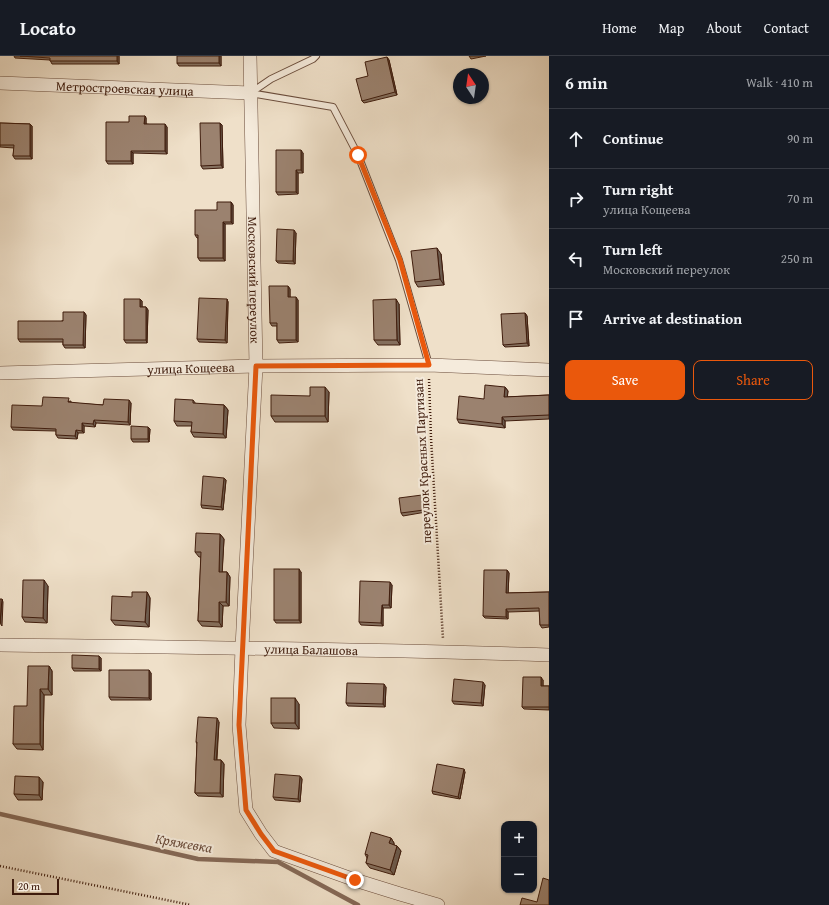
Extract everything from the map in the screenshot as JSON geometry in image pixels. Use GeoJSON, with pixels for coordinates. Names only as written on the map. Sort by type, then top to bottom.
{"type":"FeatureCollection","features":[{"type":"Feature","properties":{"kind":"street","name":"Московский переулок"},"geometry":{"type":"LineString","coordinates":[[250,56],[256,366],[239,725],[246,810],[265,840],[274,851],[362,882],[438,905]]}},
{"type":"Feature","properties":{"kind":"street","name":"Метростроевская улица"},"geometry":{"type":"LineString","coordinates":[[0,83],[250,93]]}},
{"type":"Feature","properties":{"kind":"street","name":"улица Кощеева"},"geometry":{"type":"LineString","coordinates":[[0,373],[256,366],[429,365],[549,370]]}},
{"type":"Feature","properties":{"kind":"street","name":"улица Балашова"},"geometry":{"type":"LineString","coordinates":[[0,644],[549,655]]}},
{"type":"Feature","properties":{"kind":"lane"},"geometry":{"type":"LineString","coordinates":[[250,93],[271,79],[313,59],[316,56]]}},
{"type":"Feature","properties":{"kind":"lane","name":"переулок Красных Партизан"},"geometry":{"type":"LineString","coordinates":[[250,93],[333,107],[358,155],[400,260],[429,365]]}},
{"type":"Feature","properties":{"kind":"path","name":"переулок Красных Партизан"},"geometry":{"type":"LineString","coordinates":[[429,365],[431,438],[443,652]]}},
{"type":"Feature","properties":{"kind":"path"},"geometry":{"type":"LineString","coordinates":[[0,866],[190,905]]}},
{"type":"Feature","properties":{"kind":"building"},"geometry":{"type":"Polygon","coordinates":[[[20,56],[117,56],[117,61],[50,61],[50,58],[20,56]]]}},
{"type":"Feature","properties":{"kind":"building"},"geometry":{"type":"Polygon","coordinates":[[[177,56],[219,56],[219,63],[177,63],[177,56]]]}},
{"type":"Feature","properties":{"kind":"building"},"geometry":{"type":"Polygon","coordinates":[[[387,57],[395,92],[362,101],[356,79],[368,76],[365,62],[387,57]]]}},
{"type":"Feature","properties":{"kind":"building"},"geometry":{"type":"Polygon","coordinates":[[[129,116],[145,116],[144,124],[165,124],[165,151],[131,151],[131,161],[106,161],[106,122],[129,122],[129,116]]]}},
{"type":"Feature","properties":{"kind":"building"},"geometry":{"type":"Polygon","coordinates":[[[0,123],[30,124],[30,156],[13,156],[14,145],[0,145],[0,123]]]}},
{"type":"Feature","properties":{"kind":"building"},"geometry":{"type":"Polygon","coordinates":[[[200,123],[220,123],[221,165],[201,166],[200,123]]]}},
{"type":"Feature","properties":{"kind":"building"},"geometry":{"type":"Polygon","coordinates":[[[276,150],[301,150],[301,170],[296,170],[296,192],[276,192],[276,150]]]}},
{"type":"Feature","properties":{"kind":"building"},"geometry":{"type":"Polygon","coordinates":[[[217,202],[231,202],[231,222],[223,222],[223,258],[198,258],[198,235],[195,235],[195,210],[217,210],[217,202]]]}},
{"type":"Feature","properties":{"kind":"building"},"geometry":{"type":"Polygon","coordinates":[[[277,229],[294,230],[293,261],[276,261],[277,229]]]}},
{"type":"Feature","properties":{"kind":"building"},"geometry":{"type":"Polygon","coordinates":[[[437,248],[440,279],[415,282],[411,251],[437,248]]]}},
{"type":"Feature","properties":{"kind":"building"},"geometry":{"type":"Polygon","coordinates":[[[269,286],[288,286],[288,297],[296,297],[296,340],[277,340],[277,323],[270,323],[269,286]]]}},
{"type":"Feature","properties":{"kind":"building"},"geometry":{"type":"Polygon","coordinates":[[[199,298],[227,299],[225,340],[197,339],[199,298]]]}},
{"type":"Feature","properties":{"kind":"building"},"geometry":{"type":"Polygon","coordinates":[[[124,299],[140,299],[140,307],[146,307],[146,340],[124,340],[124,299]]]}},
{"type":"Feature","properties":{"kind":"building"},"geometry":{"type":"Polygon","coordinates":[[[396,299],[397,340],[374,340],[373,300],[396,299]]]}},
{"type":"Feature","properties":{"kind":"building"},"geometry":{"type":"Polygon","coordinates":[[[63,312],[84,312],[83,345],[63,345],[63,339],[18,339],[18,321],[63,321],[63,312]]]}},
{"type":"Feature","properties":{"kind":"building"},"geometry":{"type":"Polygon","coordinates":[[[525,313],[527,343],[503,345],[501,314],[525,313]]]}},
{"type":"Feature","properties":{"kind":"building"},"geometry":{"type":"Polygon","coordinates":[[[485,385],[505,387],[504,397],[549,395],[549,415],[502,417],[502,424],[457,419],[459,396],[484,399],[485,385]]]}},
{"type":"Feature","properties":{"kind":"building"},"geometry":{"type":"Polygon","coordinates":[[[310,387],[325,387],[325,416],[271,416],[271,395],[310,396],[310,387]]]}},
{"type":"Feature","properties":{"kind":"building"},"geometry":{"type":"Polygon","coordinates":[[[43,397],[69,398],[68,402],[103,405],[104,399],[129,400],[128,422],[94,420],[93,424],[82,423],[82,431],[76,430],[75,436],[56,435],[56,429],[11,427],[12,405],[42,406],[43,397]]]}},
{"type":"Feature","properties":{"kind":"building"},"geometry":{"type":"Polygon","coordinates":[[[175,399],[193,400],[193,403],[224,405],[223,434],[191,432],[192,422],[174,421],[175,399]]]}},
{"type":"Feature","properties":{"kind":"building"},"geometry":{"type":"Polygon","coordinates":[[[131,426],[148,427],[148,439],[131,439],[131,426]]]}},
{"type":"Feature","properties":{"kind":"building"},"geometry":{"type":"Polygon","coordinates":[[[203,476],[224,478],[221,507],[201,505],[203,476]]]}},
{"type":"Feature","properties":{"kind":"building"},"geometry":{"type":"Polygon","coordinates":[[[422,495],[424,510],[401,513],[399,498],[422,495]]]}},
{"type":"Feature","properties":{"kind":"building"},"geometry":{"type":"Polygon","coordinates":[[[196,533],[220,534],[219,572],[227,572],[226,602],[219,602],[219,622],[198,621],[201,552],[195,552],[196,533]]]}},
{"type":"Feature","properties":{"kind":"building"},"geometry":{"type":"Polygon","coordinates":[[[274,569],[299,569],[299,620],[274,620],[274,569]]]}},
{"type":"Feature","properties":{"kind":"building"},"geometry":{"type":"Polygon","coordinates":[[[484,570],[507,570],[506,593],[549,592],[549,625],[540,625],[539,608],[506,609],[506,617],[483,616],[484,570]]]}},
{"type":"Feature","properties":{"kind":"building"},"geometry":{"type":"Polygon","coordinates":[[[23,580],[44,580],[43,618],[22,617],[23,580]]]}},
{"type":"Feature","properties":{"kind":"building"},"geometry":{"type":"Polygon","coordinates":[[[360,581],[390,582],[389,605],[382,605],[381,623],[359,622],[360,581]]]}},
{"type":"Feature","properties":{"kind":"building"},"geometry":{"type":"Polygon","coordinates":[[[132,592],[147,592],[145,622],[111,620],[112,596],[132,597],[132,592]]]}},
{"type":"Feature","properties":{"kind":"building"},"geometry":{"type":"Polygon","coordinates":[[[0,599],[2,599],[0,623],[0,599]]]}},
{"type":"Feature","properties":{"kind":"building"},"geometry":{"type":"Polygon","coordinates":[[[72,655],[99,656],[99,669],[72,668],[72,655]]]}},
{"type":"Feature","properties":{"kind":"building"},"geometry":{"type":"Polygon","coordinates":[[[28,666],[49,666],[48,689],[40,689],[40,744],[13,744],[14,706],[27,706],[28,666]]]}},
{"type":"Feature","properties":{"kind":"building"},"geometry":{"type":"Polygon","coordinates":[[[109,670],[149,670],[149,698],[109,697],[109,670]]]}},
{"type":"Feature","properties":{"kind":"building"},"geometry":{"type":"Polygon","coordinates":[[[523,677],[541,677],[541,686],[549,686],[549,707],[522,707],[523,677]]]}},
{"type":"Feature","properties":{"kind":"building"},"geometry":{"type":"Polygon","coordinates":[[[454,679],[483,682],[481,703],[452,701],[454,679]]]}},
{"type":"Feature","properties":{"kind":"building"},"geometry":{"type":"Polygon","coordinates":[[[347,683],[384,684],[383,704],[346,703],[347,683]]]}},
{"type":"Feature","properties":{"kind":"building"},"geometry":{"type":"Polygon","coordinates":[[[271,698],[295,698],[295,723],[271,723],[271,698]]]}},
{"type":"Feature","properties":{"kind":"building"},"geometry":{"type":"Polygon","coordinates":[[[198,717],[217,718],[214,760],[221,760],[220,793],[195,793],[198,717]]]}},
{"type":"Feature","properties":{"kind":"building"},"geometry":{"type":"Polygon","coordinates":[[[437,764],[464,769],[458,797],[432,791],[437,764]]]}},
{"type":"Feature","properties":{"kind":"building"},"geometry":{"type":"Polygon","coordinates":[[[275,774],[300,776],[298,799],[273,797],[275,774]]]}},
{"type":"Feature","properties":{"kind":"building"},"geometry":{"type":"Polygon","coordinates":[[[15,776],[39,777],[39,795],[14,794],[15,776]]]}},
{"type":"Feature","properties":{"kind":"building"},"geometry":{"type":"Polygon","coordinates":[[[371,832],[391,838],[389,843],[397,846],[390,870],[366,863],[368,855],[365,854],[371,832]]]}},
{"type":"Feature","properties":{"kind":"building"},"geometry":{"type":"Polygon","coordinates":[[[543,878],[549,880],[549,905],[520,905],[522,898],[537,902],[543,878]]]}},
{"type":"Feature","properties":{"kind":"waterway","name":"Кряжевка"},"geometry":{"type":"LineString","coordinates":[[0,814],[198,859],[278,862],[358,905]]}},
{"type":"Feature","properties":{"kind":"route"},"geometry":{"type":"LineString","coordinates":[[355,880],[274,851],[261,834],[246,810],[239,725],[256,366],[429,365],[400,260],[358,155]]}}]}
